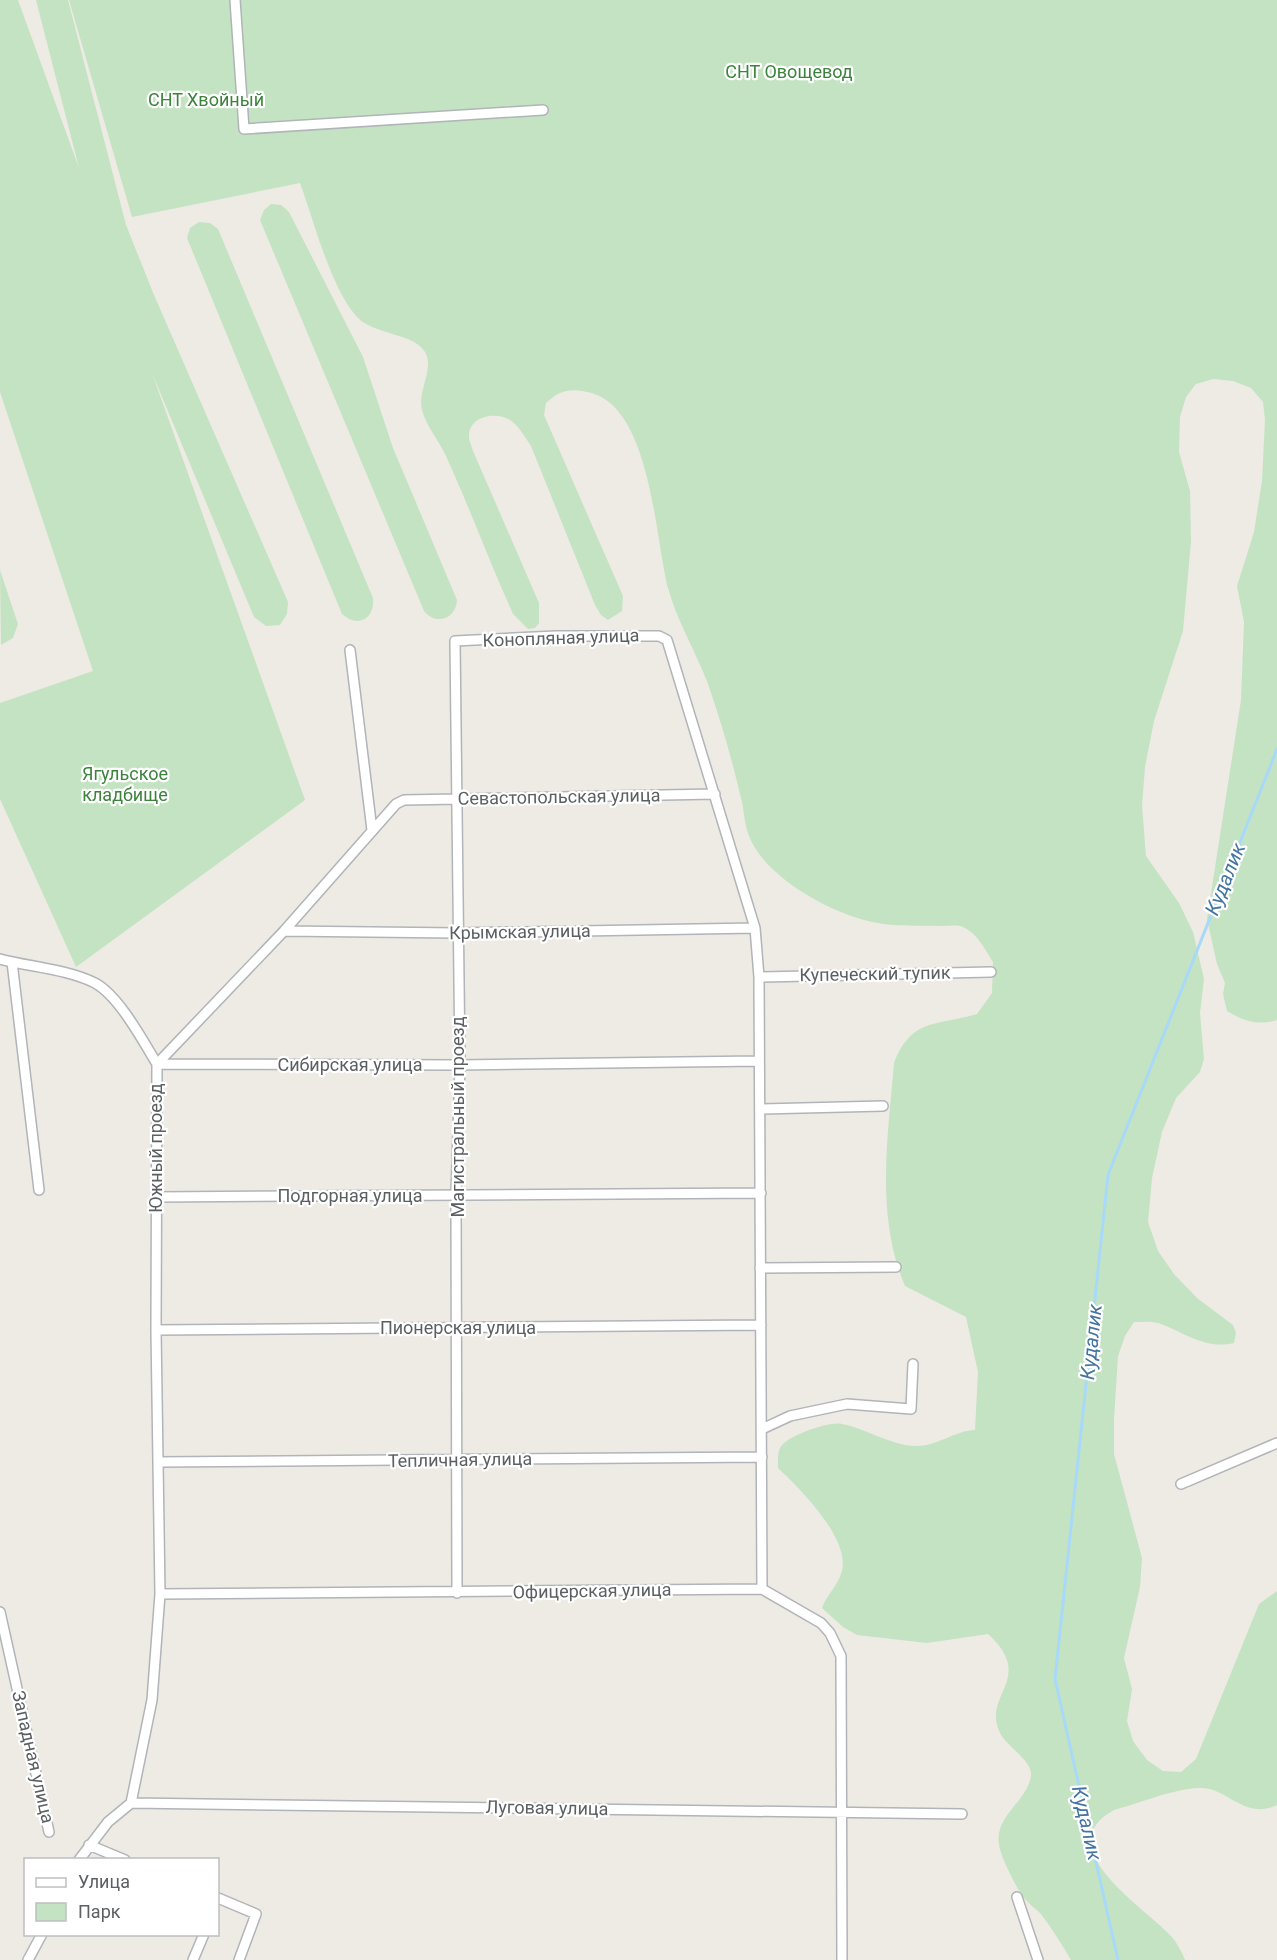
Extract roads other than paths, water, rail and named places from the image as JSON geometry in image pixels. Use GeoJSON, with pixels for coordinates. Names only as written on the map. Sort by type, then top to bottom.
{"type":"FeatureCollection","features":[{"type":"Feature","properties":{"kind":"street"},"geometry":{"type":"LineString","coordinates":[[235,0],[244,129],[543,110]]}},
{"type":"Feature","properties":{"kind":"street","name":"Конопляная улица"},"geometry":{"type":"LineString","coordinates":[[455,641],[556,636],[649,635],[666,638],[715,794]]}},
{"type":"Feature","properties":{"kind":"street","name":"Магистральный проезд"},"geometry":{"type":"LineString","coordinates":[[455,641],[455,798],[460,1065],[456,1195],[457,1593]]}},
{"type":"Feature","properties":{"kind":"street"},"geometry":{"type":"LineString","coordinates":[[350,650],[372,830]]}},
{"type":"Feature","properties":{"kind":"street"},"geometry":{"type":"LineString","coordinates":[[715,794],[755,928],[759,976],[762,1589],[821,1623],[830,1633],[841,1656],[842,1960]]}},
{"type":"Feature","properties":{"kind":"street","name":"Севастопольская улица"},"geometry":{"type":"LineString","coordinates":[[404,800],[715,794]]}},
{"type":"Feature","properties":{"kind":"street","name":"Южный проезд"},"geometry":{"type":"LineString","coordinates":[[131,1803],[152,1700],[160,1594],[156,1330],[158,1064],[284,931],[396,804],[404,800]]}},
{"type":"Feature","properties":{"kind":"street","name":"Крымская улица"},"geometry":{"type":"LineString","coordinates":[[284,931],[457,933],[755,928]]}},
{"type":"Feature","properties":{"kind":"street"},"geometry":{"type":"LineString","coordinates":[[0,959],[96,984],[129,1020],[158,1064]]}},
{"type":"Feature","properties":{"kind":"street"},"geometry":{"type":"LineString","coordinates":[[12,962],[39,1190]]}},
{"type":"Feature","properties":{"kind":"street","name":"Купеческий тупик"},"geometry":{"type":"LineString","coordinates":[[759,976],[991,972]]}},
{"type":"Feature","properties":{"kind":"street","name":"Сибирская улица"},"geometry":{"type":"LineString","coordinates":[[158,1064],[460,1065],[759,1061]]}},
{"type":"Feature","properties":{"kind":"street"},"geometry":{"type":"LineString","coordinates":[[760,1108],[883,1106]]}},
{"type":"Feature","properties":{"kind":"street","name":"Подгорная улица"},"geometry":{"type":"LineString","coordinates":[[156,1197],[761,1193]]}},
{"type":"Feature","properties":{"kind":"street"},"geometry":{"type":"LineString","coordinates":[[760,1268],[896,1267]]}},
{"type":"Feature","properties":{"kind":"street","name":"Пионерская улица"},"geometry":{"type":"LineString","coordinates":[[156,1330],[761,1325]]}},
{"type":"Feature","properties":{"kind":"street"},"geometry":{"type":"LineString","coordinates":[[762,1429],[790,1416],[847,1404],[911,1409],[913,1364]]}},
{"type":"Feature","properties":{"kind":"street"},"geometry":{"type":"LineString","coordinates":[[1181,1484],[1277,1443]]}},
{"type":"Feature","properties":{"kind":"street","name":"Тепличная улица"},"geometry":{"type":"LineString","coordinates":[[158,1462],[762,1457]]}},
{"type":"Feature","properties":{"kind":"street","name":"Офицерская улица"},"geometry":{"type":"LineString","coordinates":[[160,1594],[762,1589]]}},
{"type":"Feature","properties":{"kind":"street","name":"Западная улица"},"geometry":{"type":"LineString","coordinates":[[0,1612],[50,1832]]}},
{"type":"Feature","properties":{"kind":"street"},"geometry":{"type":"LineString","coordinates":[[80,1858],[108,1822],[131,1803]]}},
{"type":"Feature","properties":{"kind":"street","name":"Луговая улица"},"geometry":{"type":"LineString","coordinates":[[131,1803],[962,1814]]}},
{"type":"Feature","properties":{"kind":"street"},"geometry":{"type":"LineString","coordinates":[[89,1845],[120,1858]]}},
{"type":"Feature","properties":{"kind":"street"},"geometry":{"type":"LineString","coordinates":[[1017,1897],[1038,1960]]}},
{"type":"Feature","properties":{"kind":"street"},"geometry":{"type":"LineString","coordinates":[[219,1900],[256,1914],[239,1960]]}},
{"type":"Feature","properties":{"kind":"street"},"geometry":{"type":"LineString","coordinates":[[28,1960],[41,1936]]}},
{"type":"Feature","properties":{"kind":"street"},"geometry":{"type":"LineString","coordinates":[[193,1960],[204,1936]]}},
{"type":"Feature","properties":{"kind":"waterway","name":"Кудалик"},"geometry":{"type":"LineString","coordinates":[[1118,1960],[1055,1679],[1108,1175],[1277,749]]}},
{"type":"Feature","properties":{"kind":"park label","name":"СНТ Овощевод"},"geometry":{"type":"Point","coordinates":[789,72]}},
{"type":"Feature","properties":{"kind":"park label","name":"СНТ Хвойный"},"geometry":{"type":"Point","coordinates":[206,100]}},
{"type":"Feature","properties":{"kind":"park label","name":"Ягульское кладбище"},"geometry":{"type":"Point","coordinates":[125,784]}}]}
